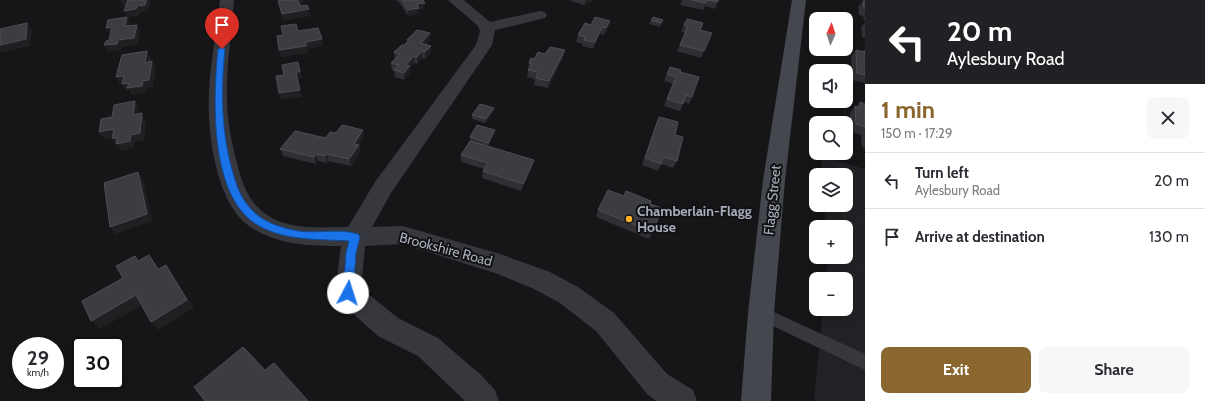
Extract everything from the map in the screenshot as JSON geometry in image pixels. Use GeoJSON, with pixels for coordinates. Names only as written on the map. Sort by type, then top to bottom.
{"type":"FeatureCollection","features":[{"type":"Feature","properties":{"kind":"street","name":"Brookshire Road"},"geometry":{"type":"LineString","coordinates":[[227,0],[218,86],[218,117],[222,146],[232,184],[238,201],[251,216],[268,226],[291,234],[355,237],[403,235],[500,264],[541,280],[569,295],[605,322],[657,384],[682,401]]}},
{"type":"Feature","properties":{"kind":"street"},"geometry":{"type":"LineString","coordinates":[[455,0],[488,30],[484,45],[383,188],[355,237],[351,253],[348,293],[388,327],[428,346],[471,385],[484,401]]}},
{"type":"Feature","properties":{"kind":"street","name":"Flagg Street"},"geometry":{"type":"LineString","coordinates":[[756,401],[761,313],[774,180],[799,0]]}},
{"type":"Feature","properties":{"kind":"street"},"geometry":{"type":"LineString","coordinates":[[486,27],[540,15]]}},
{"type":"Feature","properties":{"kind":"lane"},"geometry":{"type":"LineString","coordinates":[[761,313],[865,362]]}},
{"type":"Feature","properties":{"kind":"shaded area"},"geometry":{"type":"Polygon","coordinates":[[[821,160],[835,160],[865,169],[865,401],[814,401],[822,316],[853,316],[853,272],[827,272],[827,264],[853,264],[853,220],[825,220],[825,212],[853,212],[853,168],[822,168],[821,160]]]}},
{"type":"Feature","properties":{"kind":"building"},"geometry":{"type":"Polygon","coordinates":[[[128,0],[146,0],[145,5],[137,6],[136,9],[124,11],[128,0]]]}},
{"type":"Feature","properties":{"kind":"building"},"geometry":{"type":"Polygon","coordinates":[[[298,0],[300,6],[307,5],[309,9],[282,14],[278,1],[298,0]]]}},
{"type":"Feature","properties":{"kind":"building"},"geometry":{"type":"Polygon","coordinates":[[[402,0],[423,0],[425,3],[417,4],[419,8],[408,10],[402,0]]]}},
{"type":"Feature","properties":{"kind":"building"},"geometry":{"type":"Polygon","coordinates":[[[691,0],[708,0],[706,3],[691,0]]]}},
{"type":"Feature","properties":{"kind":"building"},"geometry":{"type":"Polygon","coordinates":[[[863,1],[865,1],[865,9],[864,8],[863,1]]]}},
{"type":"Feature","properties":{"kind":"building"},"geometry":{"type":"Polygon","coordinates":[[[127,17],[125,26],[137,25],[134,38],[118,40],[117,44],[104,45],[106,41],[109,40],[112,27],[106,28],[108,20],[127,17]]]}},
{"type":"Feature","properties":{"kind":"building"},"geometry":{"type":"Polygon","coordinates":[[[595,17],[610,21],[606,28],[602,27],[595,42],[584,40],[585,37],[578,35],[585,23],[591,25],[595,17]]]}},
{"type":"Feature","properties":{"kind":"building"},"geometry":{"type":"Polygon","coordinates":[[[653,17],[663,20],[661,23],[651,20],[653,17]]]}},
{"type":"Feature","properties":{"kind":"building"},"geometry":{"type":"Polygon","coordinates":[[[687,19],[703,23],[700,30],[712,33],[704,51],[680,45],[688,26],[684,25],[687,19]]]}},
{"type":"Feature","properties":{"kind":"building"},"geometry":{"type":"Polygon","coordinates":[[[27,23],[26,39],[0,45],[0,29],[27,23]]]}},
{"type":"Feature","properties":{"kind":"building"},"geometry":{"type":"Polygon","coordinates":[[[296,24],[298,31],[318,28],[322,39],[306,42],[306,46],[279,50],[277,36],[283,35],[281,26],[296,24]]]}},
{"type":"Feature","properties":{"kind":"building"},"geometry":{"type":"Polygon","coordinates":[[[417,30],[430,33],[421,43],[431,46],[425,52],[422,51],[417,57],[414,56],[406,65],[410,66],[404,73],[394,70],[399,65],[391,63],[400,54],[394,52],[404,45],[417,30]]]}},
{"type":"Feature","properties":{"kind":"building"},"geometry":{"type":"Polygon","coordinates":[[[550,47],[565,50],[549,81],[536,78],[538,72],[528,70],[532,64],[529,63],[531,58],[534,59],[538,52],[545,54],[550,47]]]}},
{"type":"Feature","properties":{"kind":"building"},"geometry":{"type":"Polygon","coordinates":[[[856,50],[865,52],[865,75],[857,73],[856,50]]]}},
{"type":"Feature","properties":{"kind":"building"},"geometry":{"type":"Polygon","coordinates":[[[147,51],[145,63],[152,61],[149,80],[143,81],[142,86],[127,88],[129,83],[122,84],[124,76],[116,77],[122,55],[147,51]]]}},
{"type":"Feature","properties":{"kind":"building"},"geometry":{"type":"Polygon","coordinates":[[[298,62],[300,72],[296,72],[300,90],[279,93],[276,76],[284,75],[282,65],[298,62]]]}},
{"type":"Feature","properties":{"kind":"building"},"geometry":{"type":"Polygon","coordinates":[[[670,67],[681,70],[680,72],[699,77],[692,97],[686,95],[683,104],[667,99],[676,77],[667,74],[670,67]]]}},
{"type":"Feature","properties":{"kind":"building"},"geometry":{"type":"Polygon","coordinates":[[[135,101],[133,115],[142,113],[140,133],[131,135],[130,141],[116,144],[117,138],[112,138],[114,129],[99,132],[101,119],[112,117],[114,105],[135,101]]]}},
{"type":"Feature","properties":{"kind":"building"},"geometry":{"type":"Polygon","coordinates":[[[860,102],[865,104],[865,127],[856,124],[855,106],[861,108],[860,102]]]}},
{"type":"Feature","properties":{"kind":"building"},"geometry":{"type":"Polygon","coordinates":[[[480,104],[494,108],[486,119],[472,115],[480,104]]]}},
{"type":"Feature","properties":{"kind":"building"},"geometry":{"type":"Polygon","coordinates":[[[659,117],[678,122],[675,135],[683,137],[677,161],[663,157],[661,164],[645,158],[659,117]]]}},
{"type":"Feature","properties":{"kind":"building"},"geometry":{"type":"Polygon","coordinates":[[[342,125],[363,130],[354,144],[359,145],[349,159],[327,154],[325,156],[316,154],[314,157],[280,149],[295,131],[326,138],[330,132],[336,133],[342,125]]]}},
{"type":"Feature","properties":{"kind":"building"},"geometry":{"type":"Polygon","coordinates":[[[477,125],[495,130],[488,143],[470,137],[477,125]]]}},
{"type":"Feature","properties":{"kind":"building"},"geometry":{"type":"Polygon","coordinates":[[[470,141],[534,160],[523,184],[483,171],[488,163],[461,155],[470,141]]]}},
{"type":"Feature","properties":{"kind":"building"},"geometry":{"type":"Polygon","coordinates":[[[138,172],[147,214],[110,227],[104,183],[138,172]]]}},
{"type":"Feature","properties":{"kind":"building","name":"Chamberlain-Flagg House"},"geometry":{"type":"Polygon","coordinates":[[[608,190],[624,196],[626,191],[651,201],[650,204],[662,208],[653,232],[598,210],[608,190]]]}},
{"type":"Feature","properties":{"kind":"building"},"geometry":{"type":"Polygon","coordinates":[[[149,255],[158,269],[166,265],[187,300],[151,322],[136,295],[91,321],[82,301],[123,278],[116,266],[135,256],[138,261],[149,255]]]}},
{"type":"Feature","properties":{"kind":"building"},"geometry":{"type":"Polygon","coordinates":[[[243,347],[265,370],[274,363],[308,401],[205,401],[194,387],[243,347]]]}},
{"type":"Feature","properties":{"kind":"place","name":"Chamberlain-Flagg House"},"geometry":{"type":"Point","coordinates":[629,219]}},
{"type":"Feature","properties":{"kind":"route"},"geometry":{"type":"LineString","coordinates":[[222,49],[218,86],[218,117],[222,146],[238,201],[251,216],[268,226],[291,234],[355,237],[351,253],[348,293]]}}]}
